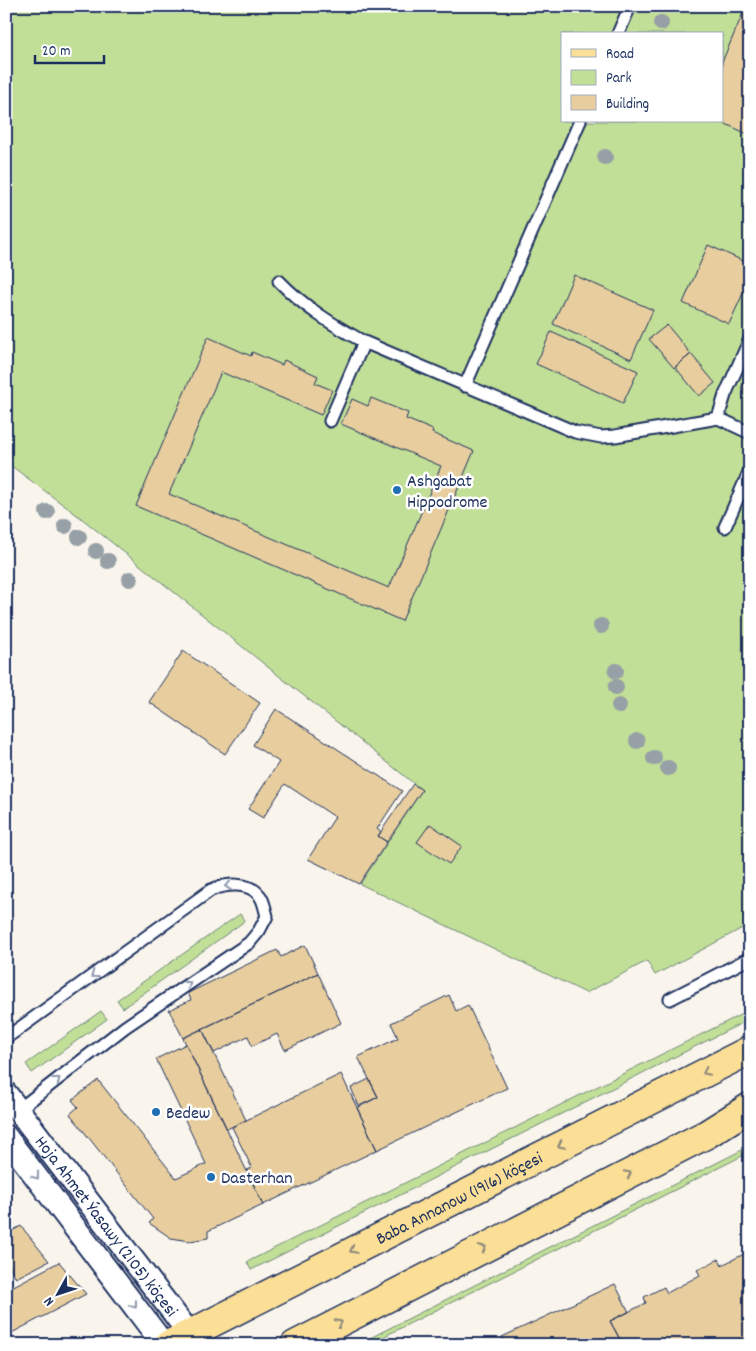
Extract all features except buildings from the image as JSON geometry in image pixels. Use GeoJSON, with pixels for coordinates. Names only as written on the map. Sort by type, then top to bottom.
{"type":"FeatureCollection","features":[{"type":"Feature","properties":{"kind":"main road","name":"Baba Annanow (1916) köçesi"},"geometry":{"type":"LineString","coordinates":[[174,1341],[750,1050]]}},
{"type":"Feature","properties":{"kind":"main road"},"geometry":{"type":"LineString","coordinates":[[295,1345],[707,1134],[750,1107]]}},
{"type":"Feature","properties":{"kind":"street","name":"Hoja Ahmet Ýasawy (2105) köçesi"},"geometry":{"type":"LineString","coordinates":[[12,1102],[174,1341]]}},
{"type":"Feature","properties":{"kind":"street","name":"Hoja Ahmet Ýasawy (2105) köçesi"},"geometry":{"type":"LineString","coordinates":[[6,1137],[174,1341]]}},
{"type":"Feature","properties":{"kind":"lane"},"geometry":{"type":"LineString","coordinates":[[619,32],[630,6]]}},
{"type":"Feature","properties":{"kind":"lane"},"geometry":{"type":"LineString","coordinates":[[466,386],[580,122]]}},
{"type":"Feature","properties":{"kind":"lane"},"geometry":{"type":"LineString","coordinates":[[279,281],[314,312],[364,342],[552,424],[575,432],[615,436],[718,418],[750,432]]}},
{"type":"Feature","properties":{"kind":"lane"},"geometry":{"type":"LineString","coordinates":[[718,418],[725,395],[750,339]]}},
{"type":"Feature","properties":{"kind":"lane"},"geometry":{"type":"LineString","coordinates":[[330,421],[364,342]]}},
{"type":"Feature","properties":{"kind":"lane"},"geometry":{"type":"LineString","coordinates":[[725,527],[750,470]]}},
{"type":"Feature","properties":{"kind":"lane"},"geometry":{"type":"LineString","coordinates":[[6,1038],[211,890],[224,885],[242,885],[260,896],[267,916],[259,931],[249,943],[12,1102]]}},
{"type":"Feature","properties":{"kind":"lane"},"geometry":{"type":"LineString","coordinates":[[670,999],[750,958]]}},
{"type":"Feature","properties":{"kind":"green space","name":"Ashgabat Hippodrome"},"geometry":{"type":"Polygon","coordinates":[[[6,6],[750,6],[750,924],[655,975],[647,961],[586,993],[360,884],[422,790],[81,518],[6,462],[6,6]]]}},
{"type":"Feature","properties":{"kind":"green space"},"geometry":{"type":"Polygon","coordinates":[[[240,914],[244,920],[242,923],[123,1008],[117,1000],[240,914]]]}},
{"type":"Feature","properties":{"kind":"green space"},"geometry":{"type":"Polygon","coordinates":[[[750,1010],[750,1019],[251,1270],[247,1262],[750,1010]]]}},
{"type":"Feature","properties":{"kind":"green space"},"geometry":{"type":"Polygon","coordinates":[[[101,1011],[107,1019],[32,1073],[26,1064],[101,1011]]]}},
{"type":"Feature","properties":{"kind":"green space"},"geometry":{"type":"Polygon","coordinates":[[[750,1146],[750,1152],[367,1345],[356,1345],[750,1146]]]}},
{"type":"Feature","properties":{"kind":"place","name":"Ashgabat Hippodrome"},"geometry":{"type":"Point","coordinates":[397,490]}},
{"type":"Feature","properties":{"kind":"place","name":"Bedew"},"geometry":{"type":"Point","coordinates":[156,1112]}},
{"type":"Feature","properties":{"kind":"place","name":"Dasterhan"},"geometry":{"type":"Point","coordinates":[211,1177]}}]}
